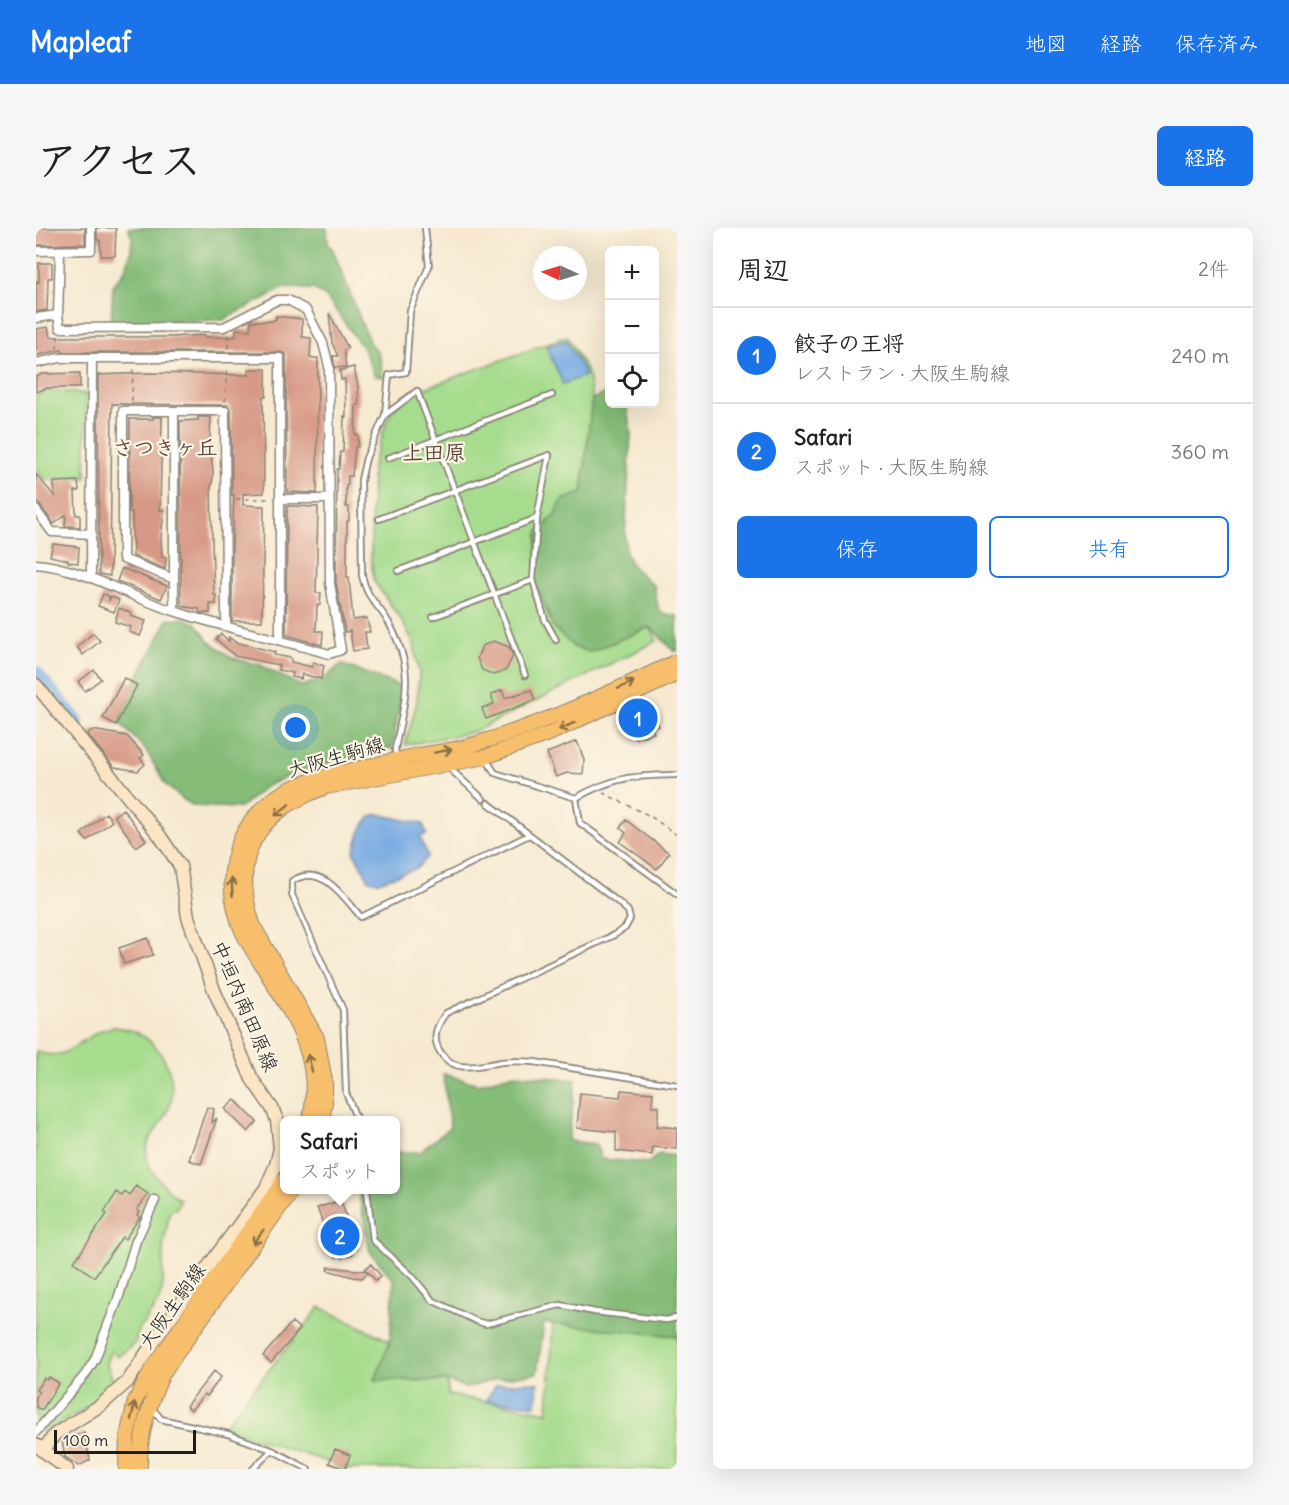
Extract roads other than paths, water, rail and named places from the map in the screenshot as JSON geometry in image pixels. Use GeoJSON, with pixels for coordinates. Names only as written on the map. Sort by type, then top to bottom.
{"type":"FeatureCollection","features":[{"type":"Feature","properties":{"kind":"main road","name":"大阪生駒線"},"geometry":{"type":"LineString","coordinates":[[310,1116],[314,1082],[305,1044],[291,1013],[243,934],[231,890],[234,859],[247,825],[275,797],[299,785],[326,776],[417,763],[547,721],[677,661]]}},
{"type":"Feature","properties":{"kind":"main road","name":"大阪生駒線"},"geometry":{"type":"LineString","coordinates":[[417,763],[446,765],[485,757],[551,733],[677,674]]}},
{"type":"Feature","properties":{"kind":"main road","name":"中垣内南田原線"},"geometry":{"type":"LineString","coordinates":[[36,685],[160,836],[180,867],[188,917],[214,990],[252,1079],[272,1108],[280,1135],[276,1165],[266,1188],[163,1328],[128,1381],[101,1405],[55,1434],[40,1448],[67,1469]]}},
{"type":"Feature","properties":{"kind":"main road","name":"大阪生駒線"},"geometry":{"type":"LineString","coordinates":[[323,1116],[325,1081],[323,1062],[316,1038],[254,927],[248,910],[244,888],[249,851],[258,831],[284,807],[304,795],[398,766]]}},
{"type":"Feature","properties":{"kind":"main road","name":"大阪生駒線"},"geometry":{"type":"LineString","coordinates":[[126,1469],[127,1437],[135,1401],[153,1367],[280,1187]]}},
{"type":"Feature","properties":{"kind":"main road","name":"大阪生駒線"},"geometry":{"type":"LineString","coordinates":[[140,1469],[141,1437],[149,1405],[163,1373],[289,1194]]}},
{"type":"Feature","properties":{"kind":"street"},"geometry":{"type":"LineString","coordinates":[[36,251],[91,250],[91,228]]}},
{"type":"Feature","properties":{"kind":"street"},"geometry":{"type":"LineString","coordinates":[[36,564],[51,565],[91,578],[174,611],[329,654],[341,650],[330,583],[327,356],[306,310],[288,300],[277,300],[224,327],[60,328],[58,315],[60,251]]}},
{"type":"Feature","properties":{"kind":"street"},"geometry":{"type":"LineString","coordinates":[[36,318],[58,315]]}},
{"type":"Feature","properties":{"kind":"street"},"geometry":{"type":"LineString","coordinates":[[36,363],[57,359],[280,358],[280,640]]}},
{"type":"Feature","properties":{"kind":"street"},"geometry":{"type":"LineString","coordinates":[[91,578],[92,359]]}},
{"type":"Feature","properties":{"kind":"street"},"geometry":{"type":"LineString","coordinates":[[174,579],[123,559],[123,411],[225,411],[226,625]]}},
{"type":"Feature","properties":{"kind":"street"},"geometry":{"type":"LineString","coordinates":[[174,412],[174,611]]}},
{"type":"Feature","properties":{"kind":"street"},"geometry":{"type":"LineString","coordinates":[[281,498],[329,499]]}},
{"type":"Feature","properties":{"kind":"street"},"geometry":{"type":"LineString","coordinates":[[36,510],[52,532],[92,534]]}},
{"type":"Feature","properties":{"kind":"street"},"geometry":{"type":"LineString","coordinates":[[36,1432],[85,1375],[95,1359],[118,1299],[136,1241],[155,1200]]}},
{"type":"Feature","properties":{"kind":"lane"},"geometry":{"type":"LineString","coordinates":[[398,766],[395,749],[407,674],[401,647],[387,620],[365,590],[362,575],[361,480],[366,458],[386,415],[390,375],[406,372],[410,311],[429,266],[425,228]]}},
{"type":"Feature","properties":{"kind":"lane"},"geometry":{"type":"LineString","coordinates":[[386,415],[417,391],[525,675]]}},
{"type":"Feature","properties":{"kind":"lane"},"geometry":{"type":"LineString","coordinates":[[388,458],[552,395]]}},
{"type":"Feature","properties":{"kind":"lane"},"geometry":{"type":"LineString","coordinates":[[379,519],[549,455],[537,519],[533,580],[544,620],[556,640]]}},
{"type":"Feature","properties":{"kind":"lane"},"geometry":{"type":"LineString","coordinates":[[398,571],[537,519]]}},
{"type":"Feature","properties":{"kind":"lane"},"geometry":{"type":"LineString","coordinates":[[434,617],[533,580]]}},
{"type":"Feature","properties":{"kind":"lane"},"geometry":{"type":"LineString","coordinates":[[485,757],[495,773],[576,798],[600,785],[630,776],[677,775]]}},
{"type":"Feature","properties":{"kind":"lane"},"geometry":{"type":"LineString","coordinates":[[446,765],[483,799]]}},
{"type":"Feature","properties":{"kind":"lane"},"geometry":{"type":"LineString","coordinates":[[576,798],[580,823],[677,894]]}},
{"type":"Feature","properties":{"kind":"lane"},"geometry":{"type":"LineString","coordinates":[[488,803],[618,902],[628,911],[630,919],[629,923],[614,935],[446,1013],[435,1032],[439,1051],[446,1060],[456,1066],[465,1067],[519,1060],[677,1085]]}},
{"type":"Feature","properties":{"kind":"lane"},"geometry":{"type":"LineString","coordinates":[[355,1116],[346,1093],[343,1010],[292,895],[292,881],[300,876],[323,878],[332,884],[361,917],[529,835]]}},
{"type":"Feature","properties":{"kind":"lane"},"geometry":{"type":"LineString","coordinates":[[367,1194],[373,1240],[412,1276],[432,1300],[476,1321],[486,1324],[560,1305],[596,1312],[666,1320],[677,1318]]}},
{"type":"Feature","properties":{"kind":"lane"},"geometry":{"type":"LineString","coordinates":[[149,1405],[160,1419],[228,1434],[272,1450],[306,1469]]}},
{"type":"Feature","properties":{"kind":"lane"},"geometry":{"type":"LineString","coordinates":[[253,1469],[272,1450]]}},
{"type":"Feature","properties":{"kind":"water"},"geometry":{"type":"Polygon","coordinates":[[[566,340],[586,375],[563,384],[546,346],[566,340]]]}},
{"type":"Feature","properties":{"kind":"water"},"geometry":{"type":"Polygon","coordinates":[[[378,814],[423,824],[427,834],[420,837],[428,856],[417,868],[379,882],[369,880],[354,853],[364,824],[378,814]]]}},
{"type":"Feature","properties":{"kind":"water"},"geometry":{"type":"Polygon","coordinates":[[[538,1383],[536,1405],[485,1401],[496,1385],[538,1383]]]}},
{"type":"Feature","properties":{"kind":"waterway"},"geometry":{"type":"LineString","coordinates":[[36,674],[76,722]]}},
{"type":"Feature","properties":{"kind":"place","name":"餃子の王将"},"geometry":{"type":"Point","coordinates":[638,718]}},
{"type":"Feature","properties":{"kind":"place","name":"Safari"},"geometry":{"type":"Point","coordinates":[340,1236]}},
{"type":"Feature","properties":{"kind":"district","name":"さつきヶ丘"},"geometry":{"type":"Point","coordinates":[165,448]}},
{"type":"Feature","properties":{"kind":"district","name":"上田原"},"geometry":{"type":"Point","coordinates":[434,453]}}]}
